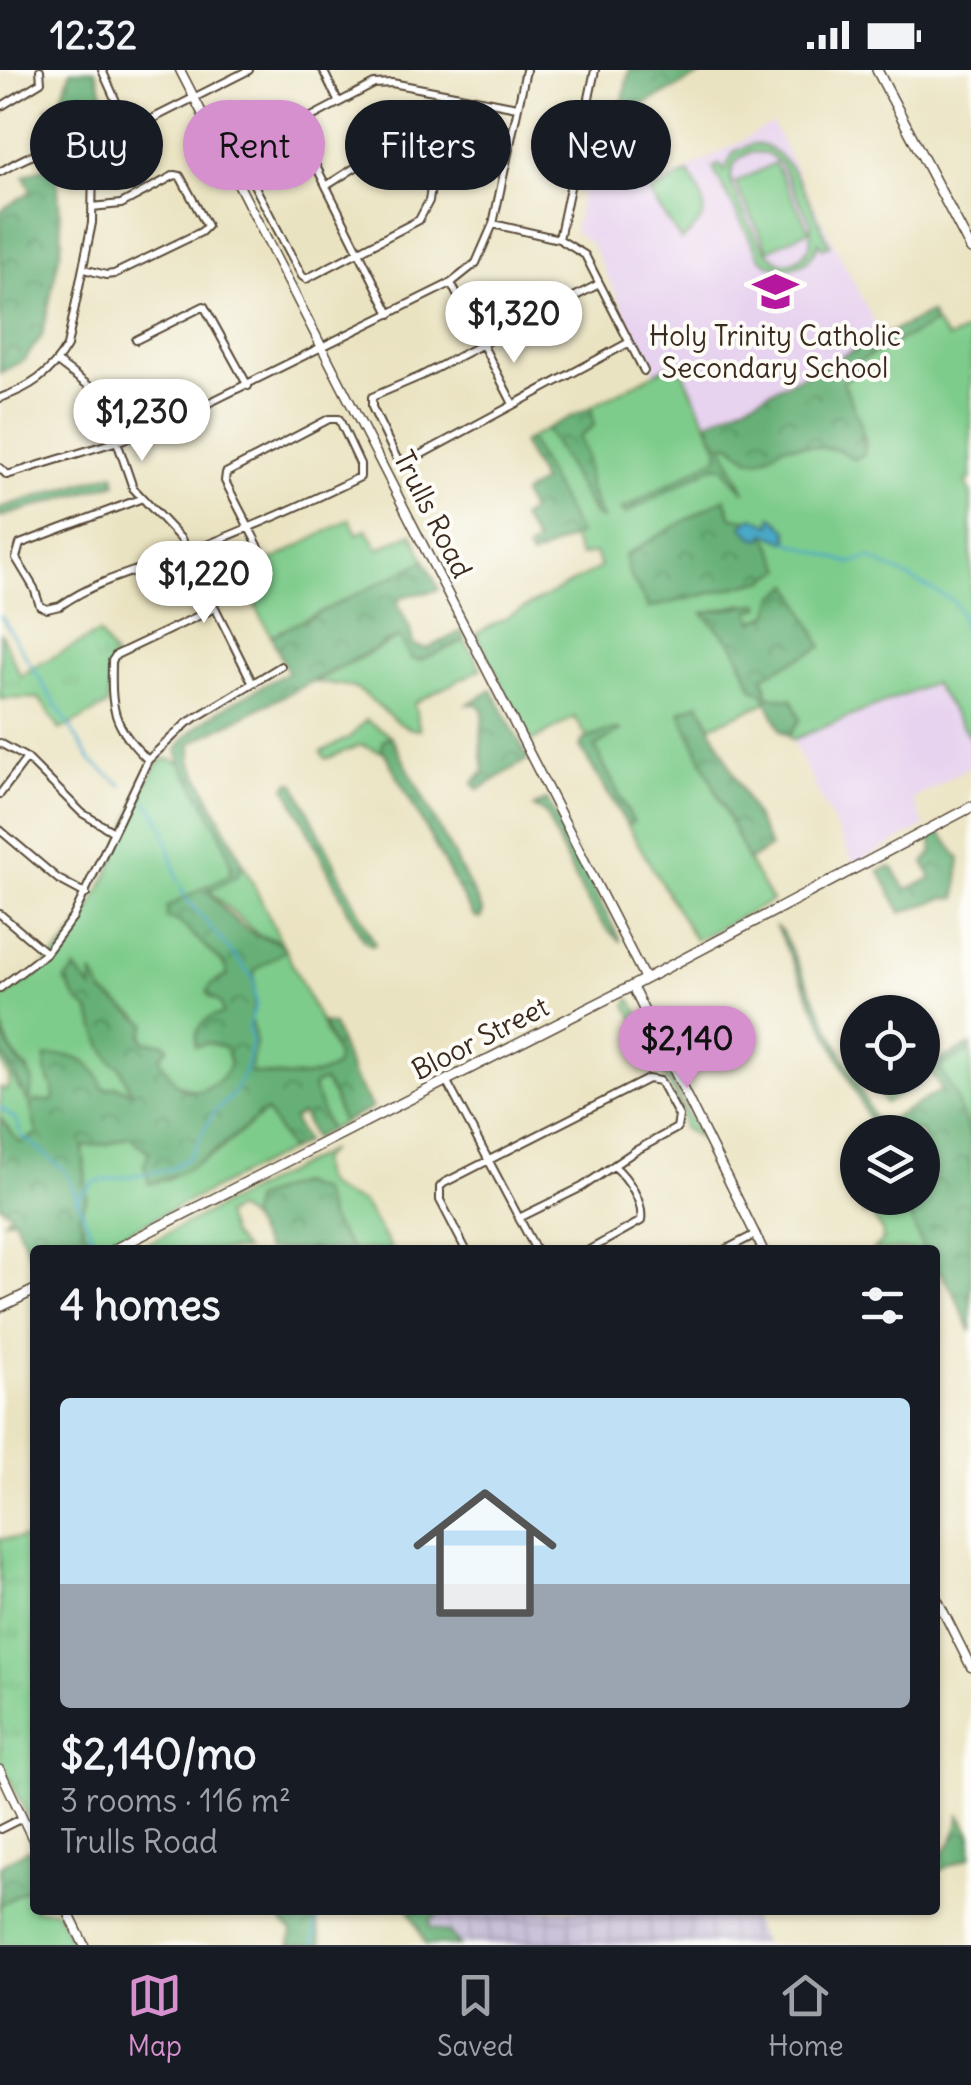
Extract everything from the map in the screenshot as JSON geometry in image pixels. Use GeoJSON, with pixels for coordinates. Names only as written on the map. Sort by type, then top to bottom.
{"type":"FeatureCollection","features":[{"type":"Feature","properties":{"kind":"main road"},"geometry":{"type":"LineString","coordinates":[[878,70],[971,250]]}},
{"type":"Feature","properties":{"kind":"main road","name":"Bloor Street"},"geometry":{"type":"LineString","coordinates":[[123,1245],[632,986],[971,806]]}},
{"type":"Feature","properties":{"kind":"main road"},"geometry":{"type":"LineString","coordinates":[[0,1308],[30,1293]]}},
{"type":"Feature","properties":{"kind":"street"},"geometry":{"type":"LineString","coordinates":[[0,106],[36,88],[41,82],[40,70]]}},
{"type":"Feature","properties":{"kind":"street"},"geometry":{"type":"LineString","coordinates":[[102,70],[116,100]]}},
{"type":"Feature","properties":{"kind":"street","name":"Trulls Road"},"geometry":{"type":"LineString","coordinates":[[180,70],[645,979]]}},
{"type":"Feature","properties":{"kind":"street"},"geometry":{"type":"LineString","coordinates":[[163,113],[249,70]]}},
{"type":"Feature","properties":{"kind":"street"},"geometry":{"type":"LineString","coordinates":[[323,70],[339,102]]}},
{"type":"Feature","properties":{"kind":"street"},"geometry":{"type":"LineString","coordinates":[[0,468],[7,475],[115,443],[187,416],[451,283],[476,263],[493,224],[526,70]]}},
{"type":"Feature","properties":{"kind":"street"},"geometry":{"type":"LineString","coordinates":[[588,100],[595,70]]}},
{"type":"Feature","properties":{"kind":"street"},"geometry":{"type":"LineString","coordinates":[[325,109],[374,84],[392,83],[517,107]]}},
{"type":"Feature","properties":{"kind":"street"},"geometry":{"type":"LineString","coordinates":[[257,190],[302,276],[310,278],[360,253],[419,220],[430,200],[435,162],[429,156],[398,149],[326,186],[360,253],[390,314]]}},
{"type":"Feature","properties":{"kind":"street"},"geometry":{"type":"LineString","coordinates":[[0,172],[30,158]]}},
{"type":"Feature","properties":{"kind":"street"},"geometry":{"type":"LineString","coordinates":[[84,269],[106,276],[114,274],[207,226],[180,176],[175,175],[121,204],[91,206]]}},
{"type":"Feature","properties":{"kind":"street"},"geometry":{"type":"LineString","coordinates":[[0,398],[34,384],[58,362],[74,324],[92,223],[91,190]]}},
{"type":"Feature","properties":{"kind":"street"},"geometry":{"type":"LineString","coordinates":[[560,238],[570,190]]}},
{"type":"Feature","properties":{"kind":"street"},"geometry":{"type":"LineString","coordinates":[[493,224],[560,238],[585,255],[644,372]]}},
{"type":"Feature","properties":{"kind":"street"},"geometry":{"type":"LineString","coordinates":[[451,283],[514,404]]}},
{"type":"Feature","properties":{"kind":"street"},"geometry":{"type":"LineString","coordinates":[[599,284],[372,398],[372,408],[397,459],[407,462],[628,342]]}},
{"type":"Feature","properties":{"kind":"street"},"geometry":{"type":"LineString","coordinates":[[136,340],[199,306],[210,312],[248,386]]}},
{"type":"Feature","properties":{"kind":"street"},"geometry":{"type":"LineString","coordinates":[[58,362],[101,395],[115,443],[140,499],[175,529],[252,683]]}},
{"type":"Feature","properties":{"kind":"street"},"geometry":{"type":"LineString","coordinates":[[180,404],[187,416]]}},
{"type":"Feature","properties":{"kind":"street"},"geometry":{"type":"LineString","coordinates":[[140,499],[20,544],[16,558],[40,606],[60,606],[130,573],[187,553],[248,528],[293,510],[360,477],[360,464],[339,419],[329,420],[226,473],[225,481],[248,528],[266,559]]}},
{"type":"Feature","properties":{"kind":"street"},"geometry":{"type":"LineString","coordinates":[[148,760],[116,722],[112,661],[215,608]]}},
{"type":"Feature","properties":{"kind":"street"},"geometry":{"type":"LineString","coordinates":[[0,988],[46,953],[86,894],[148,760],[186,723],[281,666]]}},
{"type":"Feature","properties":{"kind":"street"},"geometry":{"type":"LineString","coordinates":[[0,743],[27,758],[82,813],[112,831]]}},
{"type":"Feature","properties":{"kind":"street"},"geometry":{"type":"LineString","coordinates":[[0,794],[27,758]]}},
{"type":"Feature","properties":{"kind":"street"},"geometry":{"type":"LineString","coordinates":[[0,830],[58,878],[86,894]]}},
{"type":"Feature","properties":{"kind":"street"},"geometry":{"type":"LineString","coordinates":[[0,914],[46,953]]}},
{"type":"Feature","properties":{"kind":"street"},"geometry":{"type":"LineString","coordinates":[[632,986],[762,1245]]}},
{"type":"Feature","properties":{"kind":"street"},"geometry":{"type":"LineString","coordinates":[[463,1245],[440,1200],[440,1187],[648,1079],[660,1081],[680,1116],[677,1128],[582,1186],[519,1218]]}},
{"type":"Feature","properties":{"kind":"street"},"geometry":{"type":"LineString","coordinates":[[446,1080],[533,1245]]}},
{"type":"Feature","properties":{"kind":"street"},"geometry":{"type":"LineString","coordinates":[[599,1245],[641,1221],[642,1207],[614,1166]]}},
{"type":"Feature","properties":{"kind":"street"},"geometry":{"type":"LineString","coordinates":[[735,1245],[756,1234]]}},
{"type":"Feature","properties":{"kind":"street"},"geometry":{"type":"LineString","coordinates":[[940,1605],[971,1667]]}},
{"type":"Feature","properties":{"kind":"street"},"geometry":{"type":"LineString","coordinates":[[0,1770],[30,1834]]}},
{"type":"Feature","properties":{"kind":"street"},"geometry":{"type":"LineString","coordinates":[[0,1829],[22,1818]]}},
{"type":"Feature","properties":{"kind":"street"},"geometry":{"type":"LineString","coordinates":[[69,1915],[84,1945]]}},
{"type":"Feature","properties":{"kind":"shaded area","name":"Holy Trinity Catholic Secondary School"},"geometry":{"type":"Polygon","coordinates":[[[772,124],[882,337],[708,422],[679,362],[655,373],[592,245],[574,231],[582,190],[671,190],[671,179],[772,124]]]}},
{"type":"Feature","properties":{"kind":"shaded area"},"geometry":{"type":"Polygon","coordinates":[[[933,683],[971,739],[971,766],[912,800],[925,826],[854,864],[792,740],[933,683]]]}},
{"type":"Feature","properties":{"kind":"shaded area"},"geometry":{"type":"Polygon","coordinates":[[[414,1915],[749,1915],[764,1945],[429,1945],[414,1915]]]}},
{"type":"Feature","properties":{"kind":"green space"},"geometry":{"type":"Polygon","coordinates":[[[71,70],[95,70],[103,94],[89,100],[61,100],[71,70]]]}},
{"type":"Feature","properties":{"kind":"green space"},"geometry":{"type":"Polygon","coordinates":[[[629,70],[710,70],[653,100],[623,100],[629,70]]]}},
{"type":"Feature","properties":{"kind":"green space"},"geometry":{"type":"Polygon","coordinates":[[[753,144],[779,155],[800,183],[830,245],[823,248],[819,242],[809,258],[794,267],[777,267],[760,258],[713,168],[720,164],[724,171],[734,152],[753,144]],[[752,152],[738,160],[732,169],[732,186],[762,245],[784,262],[797,260],[810,246],[811,223],[780,163],[767,153],[752,152]]]}},
{"type":"Feature","properties":{"kind":"green space"},"geometry":{"type":"Polygon","coordinates":[[[775,163],[809,230],[768,250],[735,183],[775,163]]]}},
{"type":"Feature","properties":{"kind":"green space"},"geometry":{"type":"Polygon","coordinates":[[[689,173],[703,201],[702,217],[681,240],[651,196],[655,190],[671,190],[671,182],[689,173]]]}},
{"type":"Feature","properties":{"kind":"green space"},"geometry":{"type":"Polygon","coordinates":[[[58,190],[62,242],[42,336],[24,360],[0,373],[0,211],[31,191],[58,190]]]}},
{"type":"Feature","properties":{"kind":"green space"},"geometry":{"type":"Polygon","coordinates":[[[930,313],[935,323],[855,363],[856,373],[843,382],[861,424],[864,454],[854,459],[839,450],[782,446],[760,460],[750,459],[730,444],[723,444],[745,492],[724,467],[716,465],[625,514],[621,510],[718,457],[719,449],[708,422],[930,313]]]}},
{"type":"Feature","properties":{"kind":"green space"},"geometry":{"type":"Polygon","coordinates":[[[935,323],[948,339],[971,329],[971,479],[965,482],[971,494],[971,739],[933,683],[792,740],[789,736],[800,719],[792,700],[769,697],[763,676],[775,597],[769,615],[753,622],[750,611],[760,607],[744,604],[703,613],[735,647],[753,688],[763,693],[767,702],[711,726],[699,703],[680,712],[748,861],[772,901],[695,940],[627,825],[633,821],[594,746],[619,731],[587,738],[575,717],[531,742],[476,634],[601,567],[595,553],[580,556],[572,538],[578,534],[529,439],[546,429],[595,516],[601,517],[589,487],[586,455],[579,438],[594,425],[591,407],[678,361],[719,449],[718,457],[622,510],[625,513],[716,465],[724,467],[743,489],[722,444],[730,443],[750,459],[767,457],[782,446],[802,445],[839,450],[854,459],[864,454],[866,442],[843,382],[855,363],[935,323]],[[729,507],[649,608],[765,580],[783,569],[759,521],[732,519],[729,507]]]}},
{"type":"Feature","properties":{"kind":"green space"},"geometry":{"type":"Polygon","coordinates":[[[591,407],[594,425],[579,438],[586,455],[589,487],[602,519],[595,516],[546,429],[591,407]]]}},
{"type":"Feature","properties":{"kind":"green space"},"geometry":{"type":"Polygon","coordinates":[[[529,439],[579,534],[531,557],[527,550],[536,543],[521,518],[530,512],[522,494],[542,482],[522,443],[529,439]]]}},
{"type":"Feature","properties":{"kind":"green space"},"geometry":{"type":"Polygon","coordinates":[[[114,473],[116,483],[0,517],[0,508],[114,473]]]}},
{"type":"Feature","properties":{"kind":"green space"},"geometry":{"type":"Polygon","coordinates":[[[725,498],[732,518],[747,519],[765,533],[783,569],[765,580],[649,608],[629,574],[625,555],[725,498]]]}},
{"type":"Feature","properties":{"kind":"green space"},"geometry":{"type":"Polygon","coordinates":[[[350,519],[357,534],[367,529],[378,549],[412,533],[425,561],[271,636],[241,577],[350,519]]]}},
{"type":"Feature","properties":{"kind":"green space"},"geometry":{"type":"Polygon","coordinates":[[[425,561],[439,589],[405,596],[398,604],[413,645],[427,649],[462,631],[465,640],[419,661],[411,659],[399,637],[191,743],[191,761],[243,863],[238,875],[209,892],[244,928],[286,950],[254,971],[251,1019],[256,1043],[249,1072],[305,1077],[336,1066],[337,1056],[322,1022],[333,1025],[352,1075],[372,1108],[342,1123],[324,1081],[315,1084],[313,1089],[329,1130],[313,1138],[302,1114],[293,1119],[305,1142],[290,1150],[266,1111],[196,1163],[149,1184],[144,1164],[149,1152],[129,1136],[108,1144],[83,1146],[87,1198],[79,1215],[90,1245],[30,1245],[30,1255],[14,1218],[5,1220],[11,1213],[0,1205],[0,1118],[20,1143],[37,1134],[30,1105],[35,1101],[53,1101],[54,1095],[46,1057],[81,1060],[94,1071],[102,1087],[116,1086],[131,1092],[120,1067],[103,1047],[89,1010],[78,1002],[65,980],[76,970],[92,989],[92,973],[103,993],[147,1024],[144,1041],[168,1047],[159,1058],[178,1085],[193,1091],[208,1088],[230,1064],[226,1048],[208,1043],[196,1046],[202,1024],[223,1014],[220,1003],[207,993],[211,985],[228,975],[225,965],[178,921],[167,918],[167,907],[230,874],[221,835],[177,750],[211,716],[288,672],[271,636],[425,561]]]}},
{"type":"Feature","properties":{"kind":"green space"},"geometry":{"type":"Polygon","coordinates":[[[791,584],[822,647],[763,676],[769,697],[792,699],[800,719],[789,736],[781,731],[763,693],[753,688],[735,647],[703,613],[759,603],[761,607],[750,611],[753,621],[769,615],[775,597],[791,584]]]}},
{"type":"Feature","properties":{"kind":"green space"},"geometry":{"type":"Polygon","coordinates":[[[0,632],[21,677],[99,633],[114,656],[107,706],[60,730],[39,698],[0,699],[0,632]]]}},
{"type":"Feature","properties":{"kind":"green space"},"geometry":{"type":"Polygon","coordinates":[[[400,637],[411,658],[437,653],[465,640],[481,669],[414,703],[420,730],[402,725],[356,689],[314,682],[400,637]]]}},
{"type":"Feature","properties":{"kind":"green space"},"geometry":{"type":"Polygon","coordinates":[[[492,690],[528,759],[478,790],[473,783],[484,771],[483,710],[477,704],[468,704],[492,690]]]}},
{"type":"Feature","properties":{"kind":"green space"},"geometry":{"type":"Polygon","coordinates":[[[699,703],[770,847],[748,861],[680,712],[699,703]]]}},
{"type":"Feature","properties":{"kind":"green space"},"geometry":{"type":"Polygon","coordinates":[[[366,720],[391,736],[382,748],[385,753],[360,745],[326,759],[321,752],[350,737],[366,720]]]}},
{"type":"Feature","properties":{"kind":"green space"},"geometry":{"type":"Polygon","coordinates":[[[622,730],[595,747],[633,822],[627,825],[580,747],[583,740],[622,730]]]}},
{"type":"Feature","properties":{"kind":"green space"},"geometry":{"type":"Polygon","coordinates":[[[391,736],[483,912],[481,919],[469,909],[382,748],[383,741],[391,736]]]}},
{"type":"Feature","properties":{"kind":"green space"},"geometry":{"type":"Polygon","coordinates":[[[161,760],[181,763],[204,802],[221,834],[230,863],[230,874],[167,907],[224,965],[228,974],[211,985],[210,997],[220,1002],[224,1014],[207,1043],[226,1048],[230,1064],[224,1077],[199,1092],[174,1083],[159,1057],[168,1047],[144,1041],[140,1018],[103,993],[92,973],[92,989],[76,970],[78,1001],[89,1010],[103,1047],[120,1067],[132,1094],[101,1087],[86,1062],[69,1056],[49,1081],[56,1090],[53,1102],[35,1101],[33,1118],[38,1133],[20,1143],[0,1118],[0,1087],[6,1091],[10,1080],[0,1058],[0,1047],[20,1091],[31,1098],[28,1069],[5,1037],[0,999],[38,972],[83,921],[146,783],[161,760]]]}},
{"type":"Feature","properties":{"kind":"green space"},"geometry":{"type":"Polygon","coordinates":[[[290,782],[295,784],[375,944],[372,946],[363,940],[286,787],[290,782]]]}},
{"type":"Feature","properties":{"kind":"green space"},"geometry":{"type":"Polygon","coordinates":[[[547,800],[621,942],[608,931],[587,900],[545,813],[533,807],[547,800]]]}},
{"type":"Feature","properties":{"kind":"green space"},"geometry":{"type":"Polygon","coordinates":[[[938,830],[960,859],[957,898],[944,898],[901,913],[879,870],[892,867],[906,889],[932,879],[924,863],[933,852],[929,834],[938,830]]]}},
{"type":"Feature","properties":{"kind":"green space"},"geometry":{"type":"Polygon","coordinates":[[[243,863],[337,1056],[336,1066],[316,1075],[249,1072],[256,1043],[251,1019],[254,971],[278,940],[258,935],[209,891],[238,875],[243,863]]]}},
{"type":"Feature","properties":{"kind":"green space"},"geometry":{"type":"Polygon","coordinates":[[[776,927],[781,930],[840,1049],[840,1060],[776,927]]]}},
{"type":"Feature","properties":{"kind":"green space"},"geometry":{"type":"Polygon","coordinates":[[[630,999],[699,1138],[683,1128],[681,1109],[627,1005],[630,999]]]}},
{"type":"Feature","properties":{"kind":"green space"},"geometry":{"type":"Polygon","coordinates":[[[0,1031],[32,1078],[28,1102],[0,1047],[0,1031]]]}},
{"type":"Feature","properties":{"kind":"green space"},"geometry":{"type":"Polygon","coordinates":[[[971,1045],[971,1051],[940,1066],[940,1060],[971,1045]]]}},
{"type":"Feature","properties":{"kind":"green space"},"geometry":{"type":"Polygon","coordinates":[[[971,1051],[971,1139],[954,1093],[940,1066],[971,1051]]]}},
{"type":"Feature","properties":{"kind":"green space"},"geometry":{"type":"Polygon","coordinates":[[[940,1069],[954,1093],[971,1139],[971,1332],[953,1291],[940,1273],[940,1245],[922,1245],[909,1215],[940,1215],[940,1115],[898,1115],[940,1095],[940,1069]]]}},
{"type":"Feature","properties":{"kind":"green space"},"geometry":{"type":"Polygon","coordinates":[[[324,1080],[342,1123],[329,1130],[313,1089],[324,1080]]]}},
{"type":"Feature","properties":{"kind":"green space"},"geometry":{"type":"Polygon","coordinates":[[[857,1095],[863,1095],[873,1115],[867,1115],[857,1095]]]}},
{"type":"Feature","properties":{"kind":"green space"},"geometry":{"type":"Polygon","coordinates":[[[881,1095],[899,1095],[885,1103],[881,1095]]]}},
{"type":"Feature","properties":{"kind":"green space"},"geometry":{"type":"Polygon","coordinates":[[[266,1111],[290,1150],[102,1245],[90,1245],[79,1215],[87,1198],[83,1146],[108,1144],[130,1136],[150,1152],[165,1180],[215,1154],[266,1111]]]}},
{"type":"Feature","properties":{"kind":"green space"},"geometry":{"type":"Polygon","coordinates":[[[330,1150],[320,1159],[322,1178],[338,1193],[363,1203],[389,1245],[348,1245],[330,1220],[320,1191],[297,1183],[254,1199],[249,1219],[236,1209],[224,1215],[231,1235],[240,1245],[145,1245],[330,1150]]]}},
{"type":"Feature","properties":{"kind":"green space"},"geometry":{"type":"Polygon","coordinates":[[[297,1183],[320,1191],[330,1220],[348,1245],[263,1245],[249,1219],[254,1199],[297,1183]]]}},
{"type":"Feature","properties":{"kind":"green space"},"geometry":{"type":"Polygon","coordinates":[[[872,1215],[909,1215],[922,1245],[878,1245],[883,1240],[882,1230],[872,1215]]]}},
{"type":"Feature","properties":{"kind":"green space"},"geometry":{"type":"Polygon","coordinates":[[[28,1538],[30,1821],[0,1760],[0,1539],[28,1538]]]}},
{"type":"Feature","properties":{"kind":"green space"},"geometry":{"type":"Polygon","coordinates":[[[959,1813],[971,1835],[971,1857],[940,1870],[940,1855],[958,1827],[959,1813]]]}},
{"type":"Feature","properties":{"kind":"green space"},"geometry":{"type":"Polygon","coordinates":[[[29,1849],[30,1887],[0,1905],[0,1866],[29,1849]]]}},
{"type":"Feature","properties":{"kind":"green space"},"geometry":{"type":"Polygon","coordinates":[[[30,1887],[30,1915],[58,1915],[73,1945],[0,1945],[0,1905],[30,1887]]]}},
{"type":"Feature","properties":{"kind":"green space"},"geometry":{"type":"Polygon","coordinates":[[[279,1915],[316,1915],[322,1945],[290,1945],[292,1931],[279,1915]]]}},
{"type":"Feature","properties":{"kind":"green space"},"geometry":{"type":"Polygon","coordinates":[[[411,1915],[438,1915],[430,1919],[429,1927],[449,1933],[460,1945],[426,1945],[411,1915]]]}},
{"type":"Feature","properties":{"kind":"water"},"geometry":{"type":"Polygon","coordinates":[[[772,516],[788,530],[788,542],[766,533],[762,539],[753,537],[742,526],[753,517],[771,525],[772,516]]]}},
{"type":"Feature","properties":{"kind":"waterway"},"geometry":{"type":"LineString","coordinates":[[788,542],[850,563],[870,558],[952,600],[965,631],[971,691]]}},
{"type":"Feature","properties":{"kind":"waterway"},"geometry":{"type":"LineString","coordinates":[[0,615],[91,761],[123,786]]}},
{"type":"Feature","properties":{"kind":"waterway"},"geometry":{"type":"LineString","coordinates":[[144,800],[159,817],[179,882]]}},
{"type":"Feature","properties":{"kind":"waterway"},"geometry":{"type":"LineString","coordinates":[[181,887],[184,895]]}},
{"type":"Feature","properties":{"kind":"waterway"},"geometry":{"type":"LineString","coordinates":[[76,1200],[95,1182],[171,1169],[190,1156],[214,1112],[231,1097],[246,1069],[252,1039],[248,1027],[256,1005],[253,978],[186,898]]}},
{"type":"Feature","properties":{"kind":"waterway"},"geometry":{"type":"LineString","coordinates":[[0,1107],[16,1120],[22,1136],[66,1171],[96,1245]]}},
{"type":"Feature","properties":{"kind":"waterway"},"geometry":{"type":"LineString","coordinates":[[315,1945],[317,1915]]}},
{"type":"Feature","properties":{"kind":"place","name":"Holy Trinity Catholic Secondary School"},"geometry":{"type":"Point","coordinates":[775,291]}}]}
